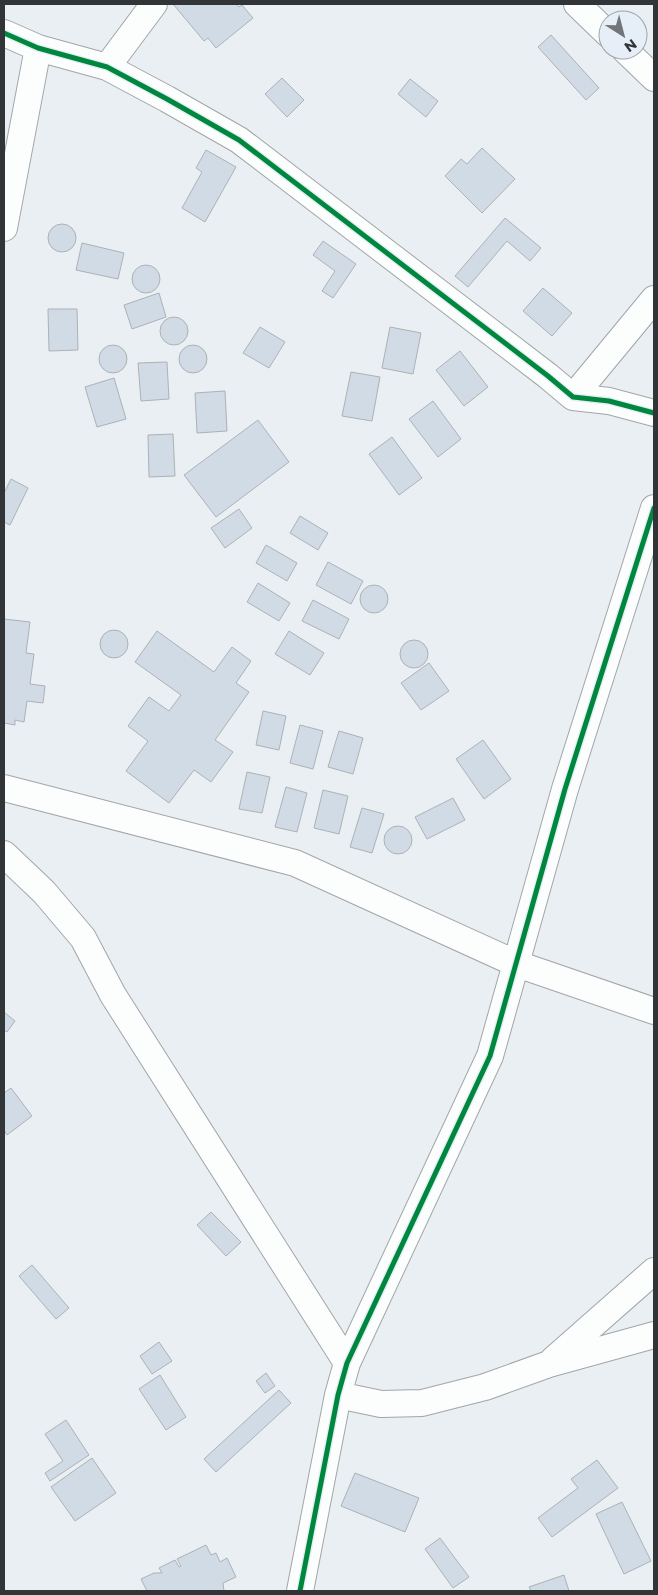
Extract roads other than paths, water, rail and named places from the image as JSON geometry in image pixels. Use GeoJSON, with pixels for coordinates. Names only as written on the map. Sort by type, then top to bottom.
{"type":"FeatureCollection","features":[{"type":"Feature","properties":{"kind":"street"},"geometry":{"type":"LineString","coordinates":[[107,67],[154,4]]}},
{"type":"Feature","properties":{"kind":"street"},"geometry":{"type":"LineString","coordinates":[[577,4],[598,24]]}},
{"type":"Feature","properties":{"kind":"street"},"geometry":{"type":"LineString","coordinates":[[4,33],[38,48],[107,67],[239,140],[573,397],[609,401],[654,413]]}},
{"type":"Feature","properties":{"kind":"street"},"geometry":{"type":"LineString","coordinates":[[4,228],[38,48]]}},
{"type":"Feature","properties":{"kind":"street"},"geometry":{"type":"LineString","coordinates":[[635,60],[654,78]]}},
{"type":"Feature","properties":{"kind":"street"},"geometry":{"type":"LineString","coordinates":[[573,397],[654,299]]}},
{"type":"Feature","properties":{"kind":"street"},"geometry":{"type":"LineString","coordinates":[[300,1591],[338,1395],[347,1364],[490,1056],[565,789],[654,508]]}},
{"type":"Feature","properties":{"kind":"street"},"geometry":{"type":"LineString","coordinates":[[4,788],[295,863],[517,964],[654,1011]]}},
{"type":"Feature","properties":{"kind":"street"},"geometry":{"type":"LineString","coordinates":[[4,854],[44,892],[83,938],[113,995],[347,1364]]}},
{"type":"Feature","properties":{"kind":"street"},"geometry":{"type":"LineString","coordinates":[[549,1364],[654,1271]]}},
{"type":"Feature","properties":{"kind":"street"},"geometry":{"type":"LineString","coordinates":[[338,1395],[382,1404],[422,1403],[485,1387],[549,1364],[654,1335]]}}]}
